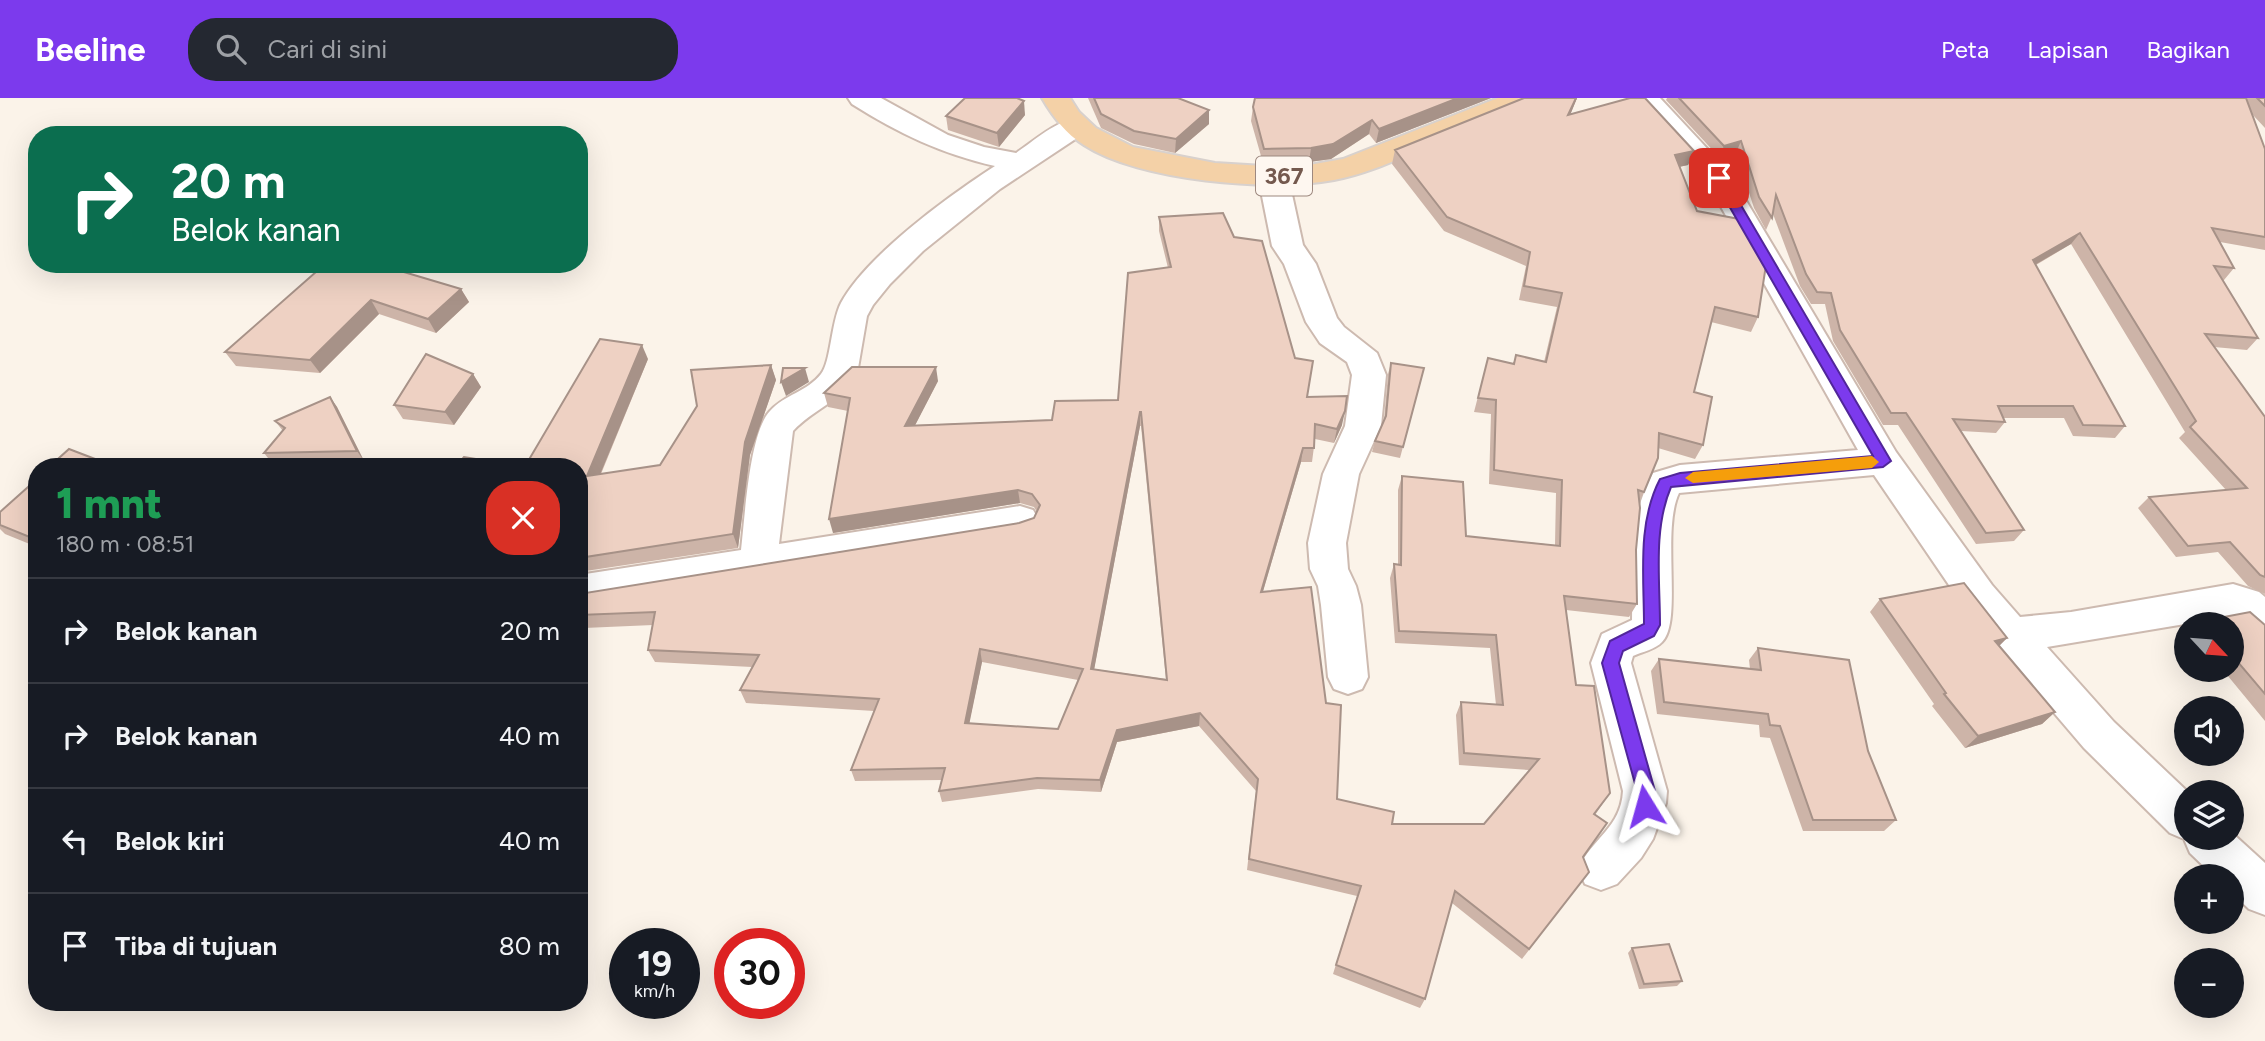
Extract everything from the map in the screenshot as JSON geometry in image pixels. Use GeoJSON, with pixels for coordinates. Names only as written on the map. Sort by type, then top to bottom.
{"type":"FeatureCollection","features":[{"type":"Feature","properties":{"kind":"main road","name":"367"},"geometry":{"type":"LineString","coordinates":[[1056,98],[1076,126],[1100,143],[1151,161],[1206,170],[1273,176],[1303,176],[1353,166],[1523,98]]}},
{"type":"Feature","properties":{"kind":"street"},"geometry":{"type":"LineString","coordinates":[[862,98],[905,127],[945,146],[1023,163]]}},
{"type":"Feature","properties":{"kind":"street"},"geometry":{"type":"LineString","coordinates":[[1645,98],[1719,178],[1883,461],[1978,596],[2099,735],[2174,807]]}},
{"type":"Feature","properties":{"kind":"street"},"geometry":{"type":"LineString","coordinates":[[758,564],[775,430],[784,417],[820,396],[835,383],[840,374],[851,316],[859,300],[912,244],[990,183],[1076,126]]}},
{"type":"Feature","properties":{"kind":"street"},"geometry":{"type":"LineString","coordinates":[[1273,176],[1288,246],[1300,264],[1322,322],[1332,335],[1359,354],[1365,361],[1369,375],[1363,426],[1341,474],[1326,543],[1329,569],[1337,586],[1341,605],[1348,677]]}},
{"type":"Feature","properties":{"kind":"street"},"geometry":{"type":"LineString","coordinates":[[1601,869],[1620,850],[1637,826],[1646,803],[1646,791],[1611,663],[1616,646],[1648,631],[1652,625],[1653,526],[1657,503],[1666,483],[1680,479],[1883,461]]}},
{"type":"Feature","properties":{"kind":"street"},"geometry":{"type":"LineString","coordinates":[[588,590],[1020,520]]}},
{"type":"Feature","properties":{"kind":"street"},"geometry":{"type":"LineString","coordinates":[[2011,634],[2071,628],[2233,600],[2245,603],[2265,621]]}},
{"type":"Feature","properties":{"kind":"street"},"geometry":{"type":"LineString","coordinates":[[2219,850],[2265,892]]}},
{"type":"Feature","properties":{"kind":"building"},"geometry":{"type":"Polygon","coordinates":[[[965,98],[1017,98],[1024,101],[997,133],[946,116],[965,98]]]}},
{"type":"Feature","properties":{"kind":"building"},"geometry":{"type":"Polygon","coordinates":[[[1094,98],[1178,98],[1209,110],[1176,139],[1134,131],[1101,114],[1094,98]]]}},
{"type":"Feature","properties":{"kind":"building"},"geometry":{"type":"Polygon","coordinates":[[[1255,98],[1458,98],[1379,129],[1372,120],[1333,144],[1311,148],[1264,149],[1253,107],[1255,98]]]}},
{"type":"Feature","properties":{"kind":"building"},"geometry":{"type":"Polygon","coordinates":[[[1524,98],[1576,98],[1568,115],[1630,98],[1645,98],[1694,151],[1675,155],[1697,211],[1739,219],[1766,265],[1758,317],[1715,307],[1694,392],[1712,397],[1703,445],[1659,433],[1658,458],[1644,492],[1638,490],[1640,508],[1636,550],[1637,604],[1564,596],[1576,685],[1594,686],[1610,793],[1594,814],[1607,823],[1583,857],[1589,872],[1529,949],[1455,891],[1425,999],[1336,965],[1361,886],[1249,859],[1258,779],[1200,713],[1117,730],[1100,780],[1037,778],[939,791],[945,768],[851,770],[879,699],[740,690],[759,655],[648,650],[655,612],[588,615],[588,593],[1019,523],[1034,518],[1040,505],[1032,494],[1018,490],[829,519],[850,398],[824,393],[852,367],[936,367],[905,426],[1052,420],[1055,401],[1118,400],[1128,273],[1171,267],[1159,217],[1223,213],[1234,237],[1262,241],[1295,358],[1313,361],[1307,397],[1347,396],[1345,411],[1337,429],[1315,424],[1314,448],[1303,448],[1261,592],[1311,587],[1326,703],[1341,705],[1337,799],[1394,812],[1392,824],[1484,824],[1539,759],[1464,753],[1461,702],[1503,705],[1496,635],[1399,631],[1394,564],[1401,565],[1402,476],[1463,482],[1466,536],[1560,546],[1562,480],[1494,470],[1496,400],[1478,398],[1488,358],[1514,364],[1516,355],[1546,362],[1562,293],[1524,286],[1530,252],[1447,217],[1395,150],[1524,98]],[[1141,412],[1091,669],[1167,680],[1141,412]],[[980,649],[965,723],[1058,729],[1083,669],[980,649]]]}},
{"type":"Feature","properties":{"kind":"building"},"geometry":{"type":"Polygon","coordinates":[[[1679,98],[2246,98],[2265,149],[2265,237],[2212,228],[2234,268],[2214,266],[2258,338],[2205,334],[2265,417],[2265,577],[2260,575],[2230,542],[2188,546],[2149,497],[2247,488],[2190,427],[2196,421],[2080,233],[2033,260],[2125,426],[2083,425],[2073,406],[1998,406],[2005,422],[1953,419],[2024,530],[1986,533],[1906,413],[1891,413],[1840,330],[1831,293],[1817,292],[1806,274],[1776,195],[1772,218],[1759,197],[1741,141],[1724,146],[1679,98]]]}},
{"type":"Feature","properties":{"kind":"building"},"geometry":{"type":"Polygon","coordinates":[[[2257,98],[2265,98],[2265,106],[2257,98]]]}},
{"type":"Feature","properties":{"kind":"building"},"geometry":{"type":"Polygon","coordinates":[[[315,273],[407,273],[461,289],[428,319],[371,300],[310,360],[225,352],[315,273]]]}},
{"type":"Feature","properties":{"kind":"building"},"geometry":{"type":"Polygon","coordinates":[[[600,339],[642,345],[588,474],[588,458],[530,458],[600,339]]]}},
{"type":"Feature","properties":{"kind":"building"},"geometry":{"type":"Polygon","coordinates":[[[426,354],[473,374],[445,412],[394,405],[426,354]]]}},
{"type":"Feature","properties":{"kind":"building"},"geometry":{"type":"Polygon","coordinates":[[[1391,363],[1424,368],[1403,447],[1375,441],[1386,416],[1391,363]]]}},
{"type":"Feature","properties":{"kind":"building"},"geometry":{"type":"Polygon","coordinates":[[[771,365],[745,442],[733,534],[588,557],[588,476],[660,465],[697,406],[691,370],[771,365]]]}},
{"type":"Feature","properties":{"kind":"building"},"geometry":{"type":"Polygon","coordinates":[[[783,368],[805,368],[781,382],[783,368]]]}},
{"type":"Feature","properties":{"kind":"building"},"geometry":{"type":"Polygon","coordinates":[[[330,397],[357,451],[264,453],[285,428],[275,421],[330,397]]]}},
{"type":"Feature","properties":{"kind":"building"},"geometry":{"type":"Polygon","coordinates":[[[69,449],[92,458],[59,458],[69,449]]]}},
{"type":"Feature","properties":{"kind":"building"},"geometry":{"type":"Polygon","coordinates":[[[28,487],[28,536],[0,525],[0,512],[28,487]]]}},
{"type":"Feature","properties":{"kind":"building"},"geometry":{"type":"Polygon","coordinates":[[[1964,583],[2007,638],[1995,641],[2055,712],[1978,736],[1944,694],[1946,693],[1880,599],[1964,583]]]}},
{"type":"Feature","properties":{"kind":"building"},"geometry":{"type":"Polygon","coordinates":[[[2250,612],[2265,625],[2265,694],[2244,669],[2244,613],[2250,612]]]}},
{"type":"Feature","properties":{"kind":"building"},"geometry":{"type":"Polygon","coordinates":[[[1758,648],[1849,660],[1868,751],[1896,820],[1813,820],[1780,726],[1770,725],[1768,714],[1664,702],[1659,659],[1761,670],[1758,648]]]}},
{"type":"Feature","properties":{"kind":"building"},"geometry":{"type":"Polygon","coordinates":[[[1669,944],[1682,981],[1644,984],[1632,948],[1669,944]]]}},
{"type":"Feature","properties":{"kind":"slow traffic"},"geometry":{"type":"LineString","coordinates":[[1693,478],[1872,462]]}},
{"type":"Feature","properties":{"kind":"route"},"geometry":{"type":"LineString","coordinates":[[1645,806],[1646,791],[1611,663],[1616,646],[1648,631],[1652,625],[1653,526],[1660,492],[1666,483],[1680,479],[1883,461],[1719,178]]}}]}
